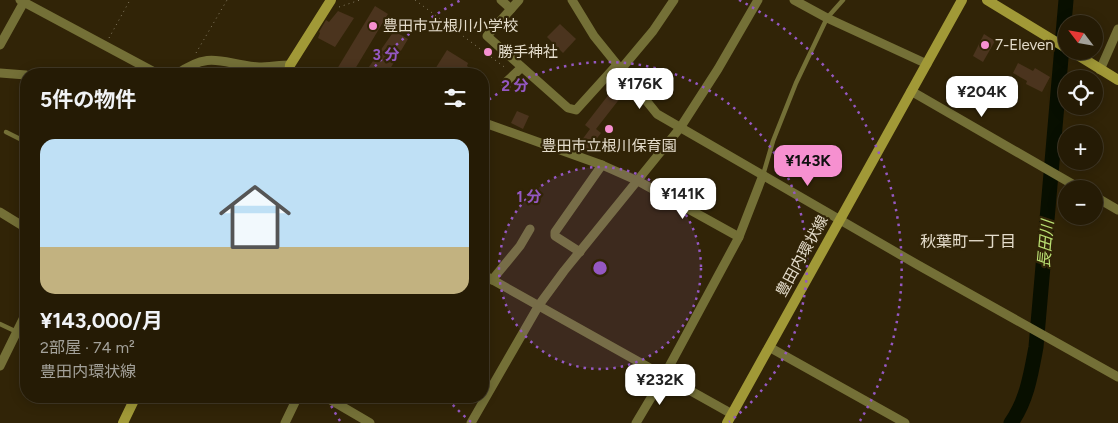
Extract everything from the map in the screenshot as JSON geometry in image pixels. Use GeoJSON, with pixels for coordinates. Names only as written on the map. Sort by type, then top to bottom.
{"type":"FeatureCollection","features":[{"type":"Feature","properties":{"kind":"street"},"geometry":{"type":"LineString","coordinates":[[291,68],[331,0]]}},
{"type":"Feature","properties":{"kind":"street"},"geometry":{"type":"LineString","coordinates":[[501,0],[511,9]]}},
{"type":"Feature","properties":{"kind":"street"},"geometry":{"type":"LineString","coordinates":[[519,0],[487,36],[517,71],[568,108],[576,110],[614,68],[622,68],[653,32],[674,0]]}},
{"type":"Feature","properties":{"kind":"street"},"geometry":{"type":"LineString","coordinates":[[572,0],[594,36],[622,68],[657,114],[1118,377]]}},
{"type":"Feature","properties":{"kind":"street"},"geometry":{"type":"LineString","coordinates":[[489,392],[539,305],[680,128],[718,69],[758,0]]}},
{"type":"Feature","properties":{"kind":"street"},"geometry":{"type":"LineString","coordinates":[[794,0],[827,18],[927,64]]}},
{"type":"Feature","properties":{"kind":"street","name":"豊田内環状線"},"geometry":{"type":"LineString","coordinates":[[729,419],[962,0]]}},
{"type":"Feature","properties":{"kind":"street"},"geometry":{"type":"LineString","coordinates":[[987,0],[1058,43]]}},
{"type":"Feature","properties":{"kind":"street"},"geometry":{"type":"LineString","coordinates":[[0,46],[23,1],[147,68]]}},
{"type":"Feature","properties":{"kind":"street"},"geometry":{"type":"LineString","coordinates":[[1085,60],[1100,70],[1118,29]]}},
{"type":"Feature","properties":{"kind":"street"},"geometry":{"type":"LineString","coordinates":[[186,68],[199,61],[209,59],[280,68]]}},
{"type":"Feature","properties":{"kind":"street"},"geometry":{"type":"LineString","coordinates":[[505,83],[517,71]]}},
{"type":"Feature","properties":{"kind":"street"},"geometry":{"type":"LineString","coordinates":[[1103,72],[1118,80]]}},
{"type":"Feature","properties":{"kind":"street"},"geometry":{"type":"LineString","coordinates":[[0,73],[20,75]]}},
{"type":"Feature","properties":{"kind":"street"},"geometry":{"type":"LineString","coordinates":[[912,91],[1065,180]]}},
{"type":"Feature","properties":{"kind":"street"},"geometry":{"type":"LineString","coordinates":[[489,125],[602,165],[638,181],[739,237]]}},
{"type":"Feature","properties":{"kind":"street"},"geometry":{"type":"LineString","coordinates":[[580,252],[556,236],[555,232],[602,165]]}},
{"type":"Feature","properties":{"kind":"street"},"geometry":{"type":"LineString","coordinates":[[636,423],[664,376],[739,237],[763,175]]}},
{"type":"Feature","properties":{"kind":"street"},"geometry":{"type":"LineString","coordinates":[[1103,201],[1118,210]]}},
{"type":"Feature","properties":{"kind":"street"},"geometry":{"type":"LineString","coordinates":[[0,212],[20,224]]}},
{"type":"Feature","properties":{"kind":"street"},"geometry":{"type":"LineString","coordinates":[[492,280],[520,246],[530,229]]}},
{"type":"Feature","properties":{"kind":"street"},"geometry":{"type":"LineString","coordinates":[[489,278],[664,376],[729,419]]}},
{"type":"Feature","properties":{"kind":"street"},"geometry":{"type":"LineString","coordinates":[[0,366],[20,326]]}},
{"type":"Feature","properties":{"kind":"street"},"geometry":{"type":"LineString","coordinates":[[769,347],[905,423]]}},
{"type":"Feature","properties":{"kind":"street"},"geometry":{"type":"LineString","coordinates":[[123,423],[133,403]]}},
{"type":"Feature","properties":{"kind":"street"},"geometry":{"type":"LineString","coordinates":[[285,423],[295,403]]}},
{"type":"Feature","properties":{"kind":"street"},"geometry":{"type":"LineString","coordinates":[[336,403],[370,423]]}},
{"type":"Feature","properties":{"kind":"street"},"geometry":{"type":"LineString","coordinates":[[471,423],[483,403]]}},
{"type":"Feature","properties":{"kind":"lane"},"geometry":{"type":"LineString","coordinates":[[763,175],[773,141],[796,83],[827,18],[843,0]]}},
{"type":"Feature","properties":{"kind":"lane"},"geometry":{"type":"LineString","coordinates":[[6,132],[20,139]]}},
{"type":"Feature","properties":{"kind":"lane"},"geometry":{"type":"LineString","coordinates":[[0,324],[17,332]]}},
{"type":"Feature","properties":{"kind":"path"},"geometry":{"type":"LineString","coordinates":[[105,45],[130,0]]}},
{"type":"Feature","properties":{"kind":"path"},"geometry":{"type":"LineString","coordinates":[[189,66],[227,0]]}},
{"type":"Feature","properties":{"kind":"path"},"geometry":{"type":"LineString","coordinates":[[324,12],[360,0]]}},
{"type":"Feature","properties":{"kind":"path"},"geometry":{"type":"LineString","coordinates":[[415,0],[517,71]]}},
{"type":"Feature","properties":{"kind":"building"},"geometry":{"type":"Polygon","coordinates":[[[375,6],[388,14],[356,68],[338,68],[375,6]]]}},
{"type":"Feature","properties":{"kind":"building"},"geometry":{"type":"Polygon","coordinates":[[[338,11],[354,18],[335,47],[318,38],[319,32],[326,20],[329,22],[338,11]]]}},
{"type":"Feature","properties":{"kind":"building"},"geometry":{"type":"Polygon","coordinates":[[[560,24],[576,39],[563,53],[547,37],[560,24]]]}},
{"type":"Feature","properties":{"kind":"building"},"geometry":{"type":"Polygon","coordinates":[[[394,31],[408,39],[391,68],[368,68],[394,31]]]}},
{"type":"Feature","properties":{"kind":"building","name":"7-Eleven"},"geometry":{"type":"Polygon","coordinates":[[[984,34],[995,41],[983,62],[973,56],[984,34]]]}},
{"type":"Feature","properties":{"kind":"building"},"geometry":{"type":"Polygon","coordinates":[[[447,50],[468,63],[467,66],[470,68],[436,68],[447,50]]]}},
{"type":"Feature","properties":{"kind":"building"},"geometry":{"type":"Polygon","coordinates":[[[1018,63],[1033,71],[1035,68],[1050,77],[1042,92],[1026,84],[1027,81],[1013,73],[1018,63]]]}},
{"type":"Feature","properties":{"kind":"building"},"geometry":{"type":"Polygon","coordinates":[[[620,80],[628,88],[596,129],[601,133],[588,150],[579,144],[590,129],[585,125],[620,80]]]}},
{"type":"Feature","properties":{"kind":"building"},"geometry":{"type":"Polygon","coordinates":[[[517,111],[529,116],[523,129],[511,123],[517,111]]]}},
{"type":"Feature","properties":{"kind":"waterway","name":"長田川"},"geometry":{"type":"LineString","coordinates":[[1011,423],[1025,396],[1036,347],[1066,0]]}},
{"type":"Feature","properties":{"kind":"place","name":"豊田市立根川小学校"},"geometry":{"type":"Point","coordinates":[373,26]}},
{"type":"Feature","properties":{"kind":"place","name":"7-Eleven"},"geometry":{"type":"Point","coordinates":[985,45]}},
{"type":"Feature","properties":{"kind":"place","name":"勝手神社"},"geometry":{"type":"Point","coordinates":[488,52]}},
{"type":"Feature","properties":{"kind":"place","name":"豊田市立根川保育園"},"geometry":{"type":"Point","coordinates":[609,129]}},
{"type":"Feature","properties":{"kind":"district","name":"秋葉町一丁目"},"geometry":{"type":"Point","coordinates":[968,241]}}]}
